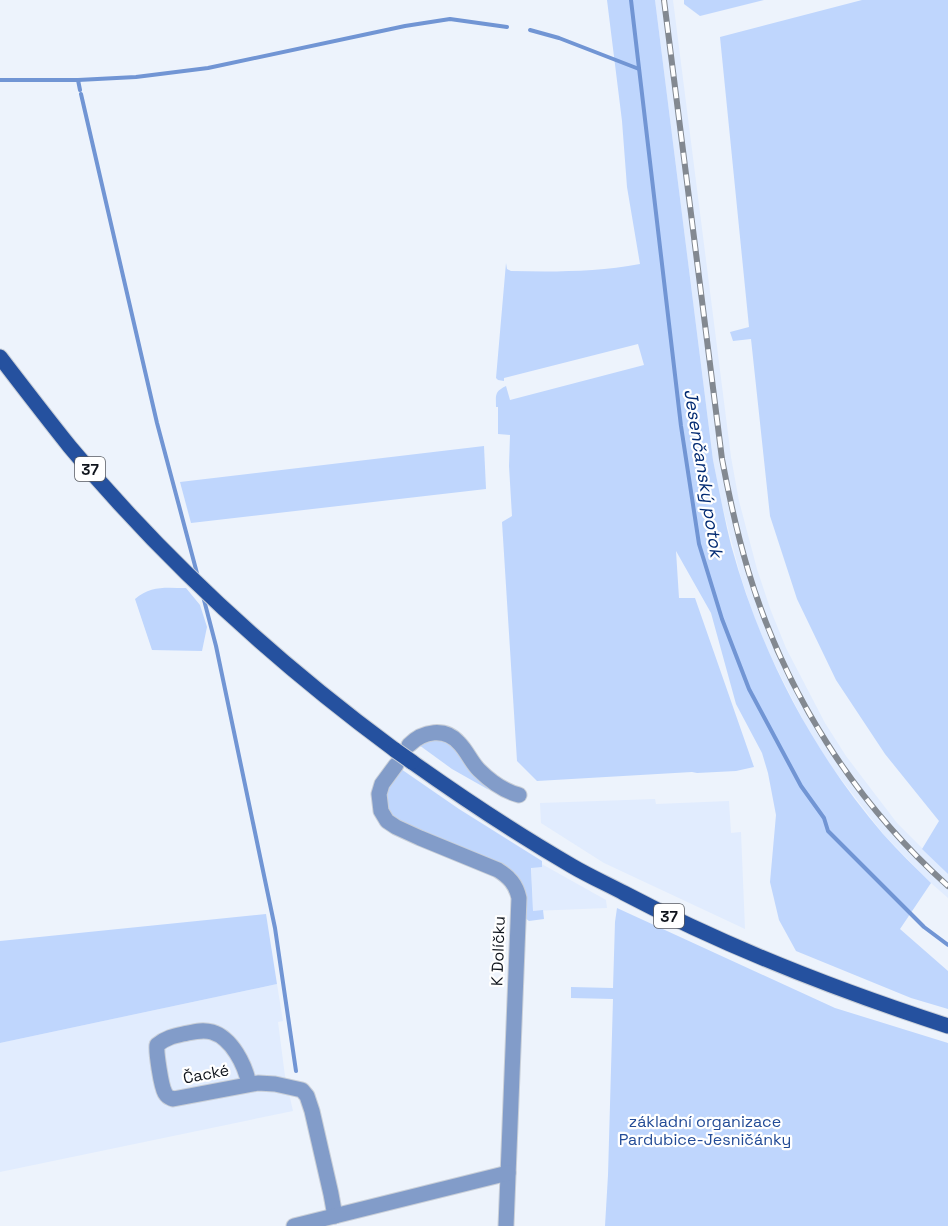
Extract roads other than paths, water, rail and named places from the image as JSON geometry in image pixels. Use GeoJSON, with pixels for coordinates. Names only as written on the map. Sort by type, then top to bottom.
{"type":"FeatureCollection","features":[{"type":"Feature","properties":{"kind":"main road","name":"37"},"geometry":{"type":"LineString","coordinates":[[0,357],[86,465],[215,601],[355,720],[412,762],[485,812],[573,866],[649,906],[804,976],[948,1026]]}},
{"type":"Feature","properties":{"kind":"street"},"geometry":{"type":"LineString","coordinates":[[400,753],[426,733],[447,734],[459,743],[485,776],[511,793],[519,795]]}},
{"type":"Feature","properties":{"kind":"street","name":"K Dolíčku"},"geometry":{"type":"LineString","coordinates":[[400,753],[382,784],[379,794],[381,812],[387,821],[420,838],[498,870],[514,883],[519,898],[506,1226]]}},
{"type":"Feature","properties":{"kind":"street","name":"Čacké"},"geometry":{"type":"LineString","coordinates":[[249,1084],[245,1069],[234,1050],[214,1032],[202,1031],[179,1035],[157,1045],[156,1052],[164,1092],[173,1099],[249,1084],[267,1083],[302,1090],[307,1096],[335,1216]]}},
{"type":"Feature","properties":{"kind":"street"},"geometry":{"type":"LineString","coordinates":[[294,1226],[508,1173]]}},
{"type":"Feature","properties":{"kind":"waterway","name":"Jesenčanský potok"},"geometry":{"type":"LineString","coordinates":[[631,0],[681,426],[699,544],[722,619],[749,689],[801,786],[824,818],[828,831],[924,927],[948,945]]}},
{"type":"Feature","properties":{"kind":"waterway"},"geometry":{"type":"LineString","coordinates":[[78,80],[136,77],[208,68],[405,26],[450,19],[507,27]]}},
{"type":"Feature","properties":{"kind":"waterway"},"geometry":{"type":"LineString","coordinates":[[530,30],[559,38],[639,69]]}},
{"type":"Feature","properties":{"kind":"waterway"},"geometry":{"type":"LineString","coordinates":[[0,80],[78,80],[80,90]]}},
{"type":"Feature","properties":{"kind":"waterway"},"geometry":{"type":"LineString","coordinates":[[81,94],[157,423],[198,577]]}},
{"type":"Feature","properties":{"kind":"waterway"},"geometry":{"type":"LineString","coordinates":[[203,596],[216,646],[275,928],[296,1071]]}},
{"type":"Feature","properties":{"kind":"railway"},"geometry":{"type":"LineString","coordinates":[[664,0],[722,459],[733,514],[748,570],[781,659],[826,742],[882,818],[948,886]]}},
{"type":"Feature","properties":{"kind":"park label","name":"základní organizace Pardubice-Jesničánky"},"geometry":{"type":"Point","coordinates":[705,1130]}}]}
